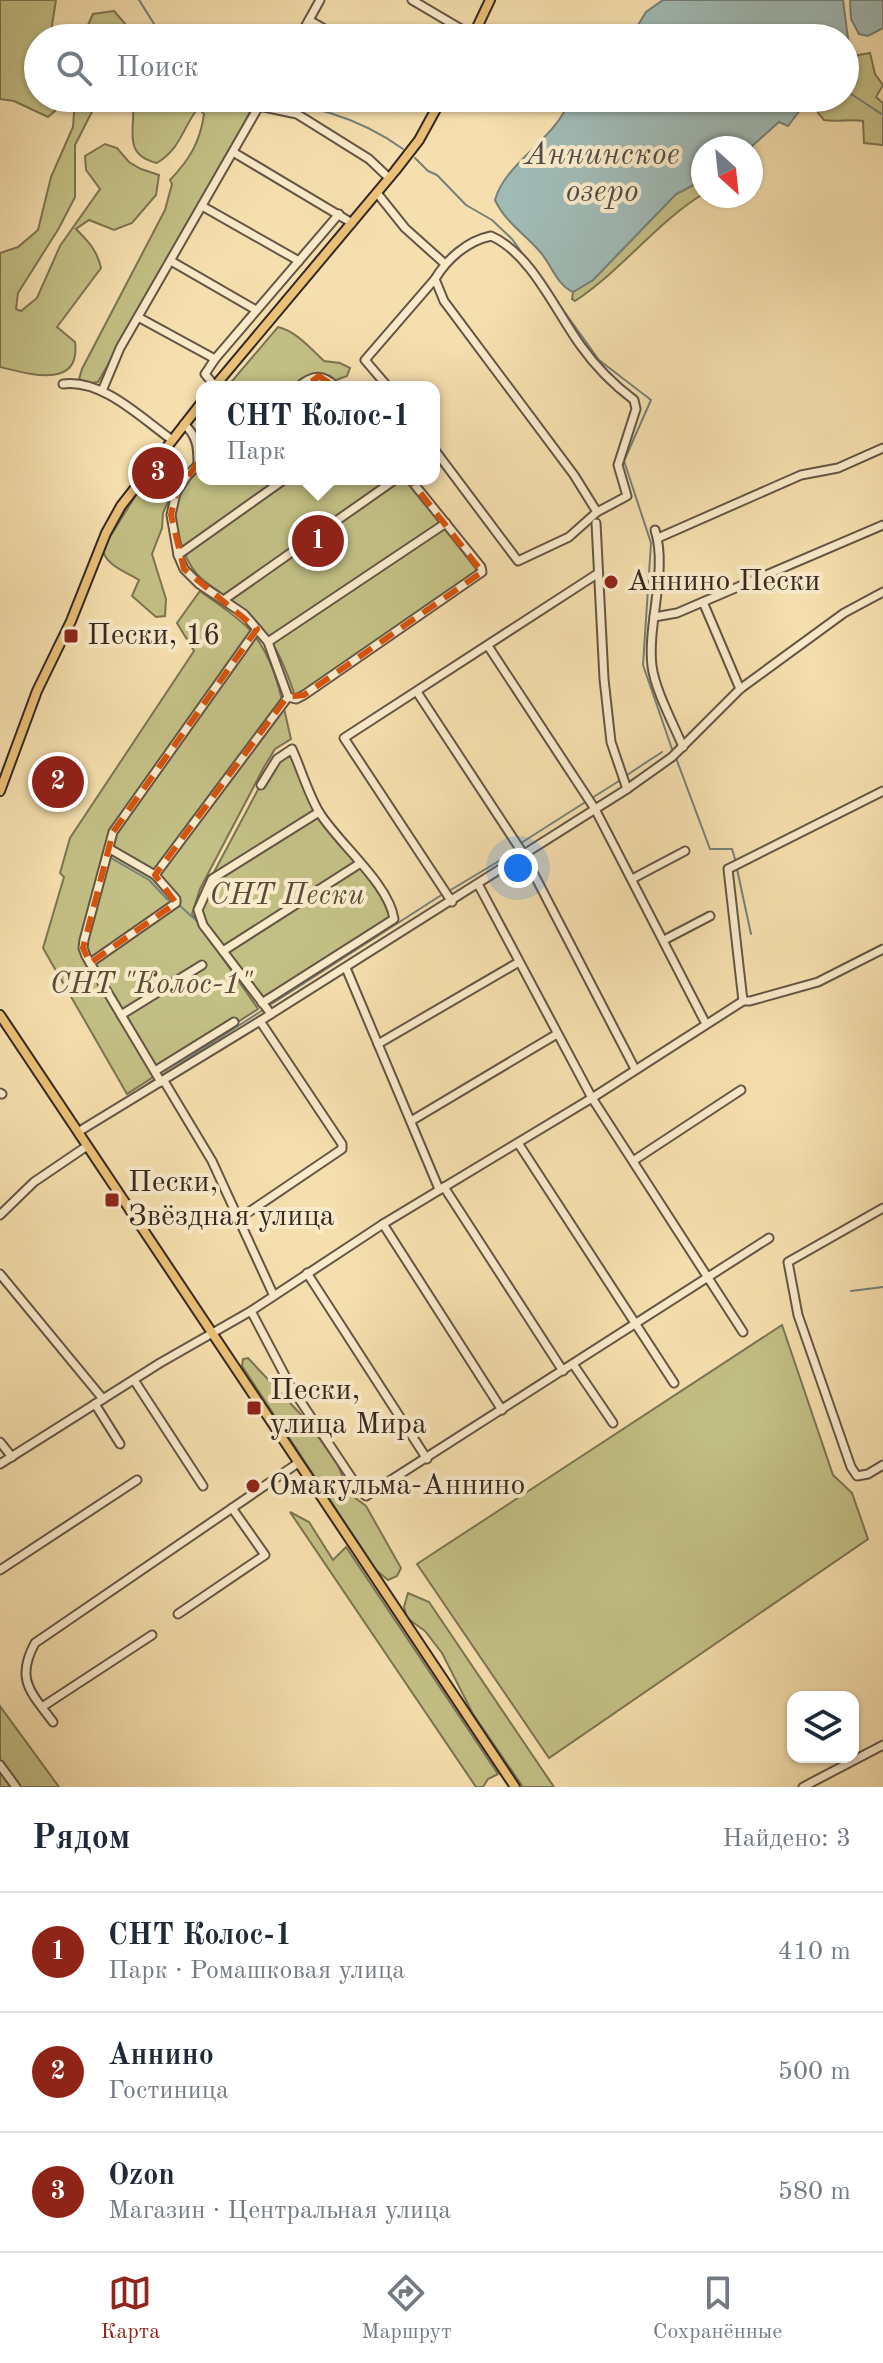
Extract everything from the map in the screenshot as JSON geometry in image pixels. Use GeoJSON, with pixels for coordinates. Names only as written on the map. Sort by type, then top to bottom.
{"type":"FeatureCollection","features":[{"type":"Feature","properties":{"kind":"main road"},"geometry":{"type":"LineString","coordinates":[[478,24],[490,0]]}},
{"type":"Feature","properties":{"kind":"main road"},"geometry":{"type":"LineString","coordinates":[[220,381],[419,140],[432,112]]}},
{"type":"Feature","properties":{"kind":"main road"},"geometry":{"type":"LineString","coordinates":[[0,791],[37,691],[71,621],[106,533],[121,506],[196,409]]}},
{"type":"Feature","properties":{"kind":"main road"},"geometry":{"type":"LineString","coordinates":[[0,1015],[515,1787]]}},
{"type":"Feature","properties":{"kind":"street"},"geometry":{"type":"LineString","coordinates":[[307,24],[320,0]]}},
{"type":"Feature","properties":{"kind":"street"},"geometry":{"type":"LineString","coordinates":[[412,0],[451,24]]}},
{"type":"Feature","properties":{"kind":"street"},"geometry":{"type":"LineString","coordinates":[[309,20],[316,24]]}},
{"type":"Feature","properties":{"kind":"street"},"geometry":{"type":"LineString","coordinates":[[102,391],[112,364],[256,112]]}},
{"type":"Feature","properties":{"kind":"street"},"geometry":{"type":"LineString","coordinates":[[288,112],[297,114],[369,159],[389,178]]}},
{"type":"Feature","properties":{"kind":"street"},"geometry":{"type":"LineString","coordinates":[[233,152],[352,223]]}},
{"type":"Feature","properties":{"kind":"street"},"geometry":{"type":"LineString","coordinates":[[377,193],[405,228],[444,263]]}},
{"type":"Feature","properties":{"kind":"street"},"geometry":{"type":"LineString","coordinates":[[202,206],[299,261]]}},
{"type":"Feature","properties":{"kind":"street"},"geometry":{"type":"LineString","coordinates":[[210,381],[205,374],[215,359],[339,214]]}},
{"type":"Feature","properties":{"kind":"street"},"geometry":{"type":"LineString","coordinates":[[383,381],[365,360],[435,279],[444,263],[483,237],[491,236],[506,242],[524,262],[568,320],[590,358],[634,400],[636,409],[618,465],[627,496],[597,512],[569,537],[518,561],[440,457]]}},
{"type":"Feature","properties":{"kind":"street"},"geometry":{"type":"LineString","coordinates":[[171,261],[256,310]]}},
{"type":"Feature","properties":{"kind":"street"},"geometry":{"type":"LineString","coordinates":[[435,279],[444,301],[574,475],[597,512]]}},
{"type":"Feature","properties":{"kind":"street"},"geometry":{"type":"LineString","coordinates":[[138,317],[215,359]]}},
{"type":"Feature","properties":{"kind":"street"},"geometry":{"type":"LineString","coordinates":[[306,381],[319,376],[331,381]]}},
{"type":"Feature","properties":{"kind":"street"},"geometry":{"type":"LineString","coordinates":[[63,384],[82,384],[102,391],[172,440]]}},
{"type":"Feature","properties":{"kind":"street"},"geometry":{"type":"LineString","coordinates":[[184,424],[196,441]]}},
{"type":"Feature","properties":{"kind":"street"},"geometry":{"type":"LineString","coordinates":[[683,747],[651,664],[656,534],[801,475],[838,468],[883,448]]}},
{"type":"Feature","properties":{"kind":"street"},"geometry":{"type":"LineString","coordinates":[[196,467],[176,493],[173,504],[171,515],[178,555],[184,569],[199,584],[225,599],[268,642],[288,697]]}},
{"type":"Feature","properties":{"kind":"street"},"geometry":{"type":"LineString","coordinates":[[178,555],[277,485]]}},
{"type":"Feature","properties":{"kind":"street"},"geometry":{"type":"LineString","coordinates":[[225,599],[387,485]]}},
{"type":"Feature","properties":{"kind":"street"},"geometry":{"type":"LineString","coordinates":[[288,697],[296,699],[304,695],[482,572],[415,485]]}},
{"type":"Feature","properties":{"kind":"street"},"geometry":{"type":"LineString","coordinates":[[268,642],[446,523]]}},
{"type":"Feature","properties":{"kind":"street"},"geometry":{"type":"LineString","coordinates":[[596,523],[604,679],[611,742],[627,789]]}},
{"type":"Feature","properties":{"kind":"street"},"geometry":{"type":"LineString","coordinates":[[654,617],[677,613],[883,525]]}},
{"type":"Feature","properties":{"kind":"street"},"geometry":{"type":"LineString","coordinates":[[452,902],[344,738],[597,574]]}},
{"type":"Feature","properties":{"kind":"street"},"geometry":{"type":"LineString","coordinates":[[78,1132],[452,902],[627,789],[683,747],[740,689],[844,613],[883,592]]}},
{"type":"Feature","properties":{"kind":"street"},"geometry":{"type":"LineString","coordinates":[[703,602],[740,689]]}},
{"type":"Feature","properties":{"kind":"street"},"geometry":{"type":"LineString","coordinates":[[257,629],[113,832],[83,948],[212,1161],[273,1294]]}},
{"type":"Feature","properties":{"kind":"street"},"geometry":{"type":"LineString","coordinates":[[488,646],[595,809],[706,1024]]}},
{"type":"Feature","properties":{"kind":"street"},"geometry":{"type":"LineString","coordinates":[[417,692],[524,855],[635,1069]]}},
{"type":"Feature","properties":{"kind":"street"},"geometry":{"type":"LineString","coordinates":[[155,875],[288,697]]}},
{"type":"Feature","properties":{"kind":"street"},"geometry":{"type":"LineString","coordinates":[[261,785],[277,759],[292,749],[319,812],[381,889],[393,910],[394,919],[262,1003]]}},
{"type":"Feature","properties":{"kind":"street"},"geometry":{"type":"LineString","coordinates":[[743,1001],[728,869],[883,791]]}},
{"type":"Feature","properties":{"kind":"street"},"geometry":{"type":"LineString","coordinates":[[271,1014],[203,925],[198,910],[212,879],[319,812]]}},
{"type":"Feature","properties":{"kind":"street"},"geometry":{"type":"LineString","coordinates":[[90,963],[176,903],[155,875],[110,849]]}},
{"type":"Feature","properties":{"kind":"street"},"geometry":{"type":"LineString","coordinates":[[632,879],[685,851]]}},
{"type":"Feature","properties":{"kind":"street"},"geometry":{"type":"LineString","coordinates":[[223,951],[359,864]]}},
{"type":"Feature","properties":{"kind":"street"},"geometry":{"type":"LineString","coordinates":[[478,884],[592,1098],[743,1332]]}},
{"type":"Feature","properties":{"kind":"street"},"geometry":{"type":"LineString","coordinates":[[664,940],[710,916]]}},
{"type":"Feature","properties":{"kind":"street"},"geometry":{"type":"LineString","coordinates":[[0,1464],[134,1380],[214,1338],[273,1294],[592,1098],[743,1001],[818,982],[883,949]]}},
{"type":"Feature","properties":{"kind":"street"},"geometry":{"type":"LineString","coordinates":[[378,1044],[519,962]]}},
{"type":"Feature","properties":{"kind":"street"},"geometry":{"type":"LineString","coordinates":[[121,1015],[202,965]]}},
{"type":"Feature","properties":{"kind":"street"},"geometry":{"type":"LineString","coordinates":[[346,968],[442,1188],[563,1371]]}},
{"type":"Feature","properties":{"kind":"street"},"geometry":{"type":"LineString","coordinates":[[240,1218],[342,1149],[335,1132],[260,1021]]}},
{"type":"Feature","properties":{"kind":"street"},"geometry":{"type":"LineString","coordinates":[[155,1071],[234,1022]]}},
{"type":"Feature","properties":{"kind":"street"},"geometry":{"type":"LineString","coordinates":[[411,1121],[557,1034]]}},
{"type":"Feature","properties":{"kind":"street"},"geometry":{"type":"LineString","coordinates":[[633,1161],[741,1090]]}},
{"type":"Feature","properties":{"kind":"street"},"geometry":{"type":"LineString","coordinates":[[518,1143],[674,1383]]}},
{"type":"Feature","properties":{"kind":"street"},"geometry":{"type":"LineString","coordinates":[[0,1215],[34,1182],[87,1146]]}},
{"type":"Feature","properties":{"kind":"street"},"geometry":{"type":"LineString","coordinates":[[883,1208],[788,1262],[798,1315],[851,1467],[857,1476],[868,1474],[883,1465]]}},
{"type":"Feature","properties":{"kind":"street"},"geometry":{"type":"LineString","coordinates":[[383,1224],[502,1410]]}},
{"type":"Feature","properties":{"kind":"street"},"geometry":{"type":"LineString","coordinates":[[251,1311],[291,1387],[366,1496],[769,1238]]}},
{"type":"Feature","properties":{"kind":"street"},"geometry":{"type":"LineString","coordinates":[[307,1273],[427,1459]]}},
{"type":"Feature","properties":{"kind":"street"},"geometry":{"type":"LineString","coordinates":[[0,1274],[103,1399]]}},
{"type":"Feature","properties":{"kind":"street"},"geometry":{"type":"LineString","coordinates":[[573,1364],[613,1423]]}},
{"type":"Feature","properties":{"kind":"street"},"geometry":{"type":"LineString","coordinates":[[134,1380],[203,1486]]}},
{"type":"Feature","properties":{"kind":"street"},"geometry":{"type":"LineString","coordinates":[[95,1404],[120,1444]]}},
{"type":"Feature","properties":{"kind":"street"},"geometry":{"type":"LineString","coordinates":[[0,1442],[12,1457]]}},
{"type":"Feature","properties":{"kind":"street"},"geometry":{"type":"LineString","coordinates":[[53,1722],[27,1685],[24,1674],[35,1643],[298,1463]]}},
{"type":"Feature","properties":{"kind":"street"},"geometry":{"type":"LineString","coordinates":[[0,1570],[137,1480]]}},
{"type":"Feature","properties":{"kind":"street"},"geometry":{"type":"LineString","coordinates":[[178,1614],[265,1555],[232,1508]]}},
{"type":"Feature","properties":{"kind":"street"},"geometry":{"type":"LineString","coordinates":[[42,1707],[152,1635]]}},
{"type":"Feature","properties":{"kind":"street"},"geometry":{"type":"LineString","coordinates":[[803,1787],[883,1745]]}},
{"type":"Feature","properties":{"kind":"street"},"geometry":{"type":"LineString","coordinates":[[0,1765],[16,1787]]}},
{"type":"Feature","properties":{"kind":"street"},"geometry":{"type":"LineString","coordinates":[[0,1785],[9,1778]]}},
{"type":"Feature","properties":{"kind":"highlighted area"},"geometry":{"type":"Polygon","coordinates":[[[319,376],[341,391],[482,572],[304,695],[287,697],[155,875],[176,903],[90,963],[83,948],[113,832],[257,629],[184,569],[171,515],[176,493],[198,463],[319,376]]]}},
{"type":"Feature","properties":{"kind":"green space"},"geometry":{"type":"Polygon","coordinates":[[[0,0],[56,0],[52,24],[24,24],[24,106],[0,99],[0,0]]]}},
{"type":"Feature","properties":{"kind":"green space"},"geometry":{"type":"Polygon","coordinates":[[[114,11],[125,24],[88,24],[93,14],[114,11]]]}},
{"type":"Feature","properties":{"kind":"green space"},"geometry":{"type":"Polygon","coordinates":[[[870,53],[875,74],[883,85],[876,97],[883,103],[883,145],[864,143],[863,121],[824,120],[818,113],[859,112],[859,55],[870,53]]]}},
{"type":"Feature","properties":{"kind":"green space"},"geometry":{"type":"Polygon","coordinates":[[[37,112],[54,112],[48,117],[37,112]]]}},
{"type":"Feature","properties":{"kind":"green space"},"geometry":{"type":"Polygon","coordinates":[[[74,112],[92,112],[75,145],[75,197],[18,293],[16,309],[21,311],[37,298],[60,246],[100,189],[86,170],[85,156],[105,144],[117,148],[129,162],[159,175],[156,195],[132,223],[114,230],[89,220],[76,229],[94,251],[101,268],[57,327],[75,342],[75,357],[70,367],[62,373],[38,375],[0,367],[0,253],[18,247],[38,230],[51,177],[73,127],[74,112]]]}},
{"type":"Feature","properties":{"kind":"green space"},"geometry":{"type":"Polygon","coordinates":[[[133,112],[196,112],[176,145],[157,163],[138,153],[132,137],[133,112]]]}},
{"type":"Feature","properties":{"kind":"green space"},"geometry":{"type":"Polygon","coordinates":[[[202,112],[250,112],[98,382],[79,379],[165,210],[172,184],[170,180],[193,150],[204,114],[202,112]]]}},
{"type":"Feature","properties":{"kind":"green space"},"geometry":{"type":"Polygon","coordinates":[[[691,186],[691,202],[592,289],[575,301],[572,299],[573,292],[593,280],[676,194],[691,186]]]}},
{"type":"Feature","properties":{"kind":"green space"},"geometry":{"type":"Polygon","coordinates":[[[278,327],[297,336],[324,361],[350,368],[347,376],[333,381],[232,381],[278,327]]]}},
{"type":"Feature","properties":{"kind":"green space"},"geometry":{"type":"Polygon","coordinates":[[[161,460],[169,460],[174,470],[172,493],[152,554],[166,599],[165,616],[156,617],[132,596],[139,580],[111,563],[103,548],[161,460]]]}},
{"type":"Feature","properties":{"kind":"green space"},"geometry":{"type":"Polygon","coordinates":[[[195,473],[196,485],[411,485],[479,573],[295,696],[279,656],[262,628],[249,613],[202,579],[185,553],[177,531],[175,509],[182,490],[195,473]]]}},
{"type":"Feature","properties":{"kind":"green space","name":"СНТ \"Колос-1\""},"geometry":{"type":"Polygon","coordinates":[[[200,591],[249,629],[266,653],[277,681],[291,739],[275,749],[264,767],[200,889],[192,914],[258,1009],[127,1094],[43,948],[64,877],[60,873],[70,838],[194,651],[177,623],[200,591]]]}},
{"type":"Feature","properties":{"kind":"green space","name":"СНТ Пески"},"geometry":{"type":"Polygon","coordinates":[[[289,748],[316,809],[379,892],[392,917],[262,998],[206,924],[200,908],[214,882],[213,874],[276,756],[289,748]]]}},
{"type":"Feature","properties":{"kind":"green space"},"geometry":{"type":"Polygon","coordinates":[[[782,1325],[833,1475],[852,1493],[868,1539],[549,1758],[417,1564],[782,1325]]]}},
{"type":"Feature","properties":{"kind":"green space"},"geometry":{"type":"Polygon","coordinates":[[[248,1358],[306,1420],[337,1463],[350,1494],[366,1506],[401,1568],[397,1576],[388,1580],[376,1570],[242,1366],[243,1359],[248,1358]]]}},
{"type":"Feature","properties":{"kind":"green space"},"geometry":{"type":"Polygon","coordinates":[[[290,1512],[309,1522],[333,1560],[346,1547],[498,1774],[488,1779],[483,1787],[476,1787],[290,1512]]]}},
{"type":"Feature","properties":{"kind":"green space"},"geometry":{"type":"Polygon","coordinates":[[[408,1593],[429,1602],[554,1787],[523,1787],[473,1714],[442,1653],[425,1631],[407,1618],[404,1607],[408,1593]]]}},
{"type":"Feature","properties":{"kind":"green space"},"geometry":{"type":"Polygon","coordinates":[[[0,1706],[59,1787],[0,1787],[0,1706]]]}},
{"type":"Feature","properties":{"kind":"water"},"geometry":{"type":"Polygon","coordinates":[[[663,0],[843,0],[846,24],[639,24],[646,12],[663,0]]]}},
{"type":"Feature","properties":{"kind":"water"},"geometry":{"type":"Polygon","coordinates":[[[850,0],[883,0],[883,28],[868,36],[859,34],[859,24],[854,24],[850,0]]]}},
{"type":"Feature","properties":{"kind":"water","name":"Аннинское озеро"},"geometry":{"type":"Polygon","coordinates":[[[564,112],[798,112],[788,126],[779,122],[763,136],[691,136],[691,186],[676,194],[593,280],[573,292],[559,280],[541,253],[499,208],[495,200],[509,174],[564,112]]]}},
{"type":"Feature","properties":{"kind":"waterway"},"geometry":{"type":"LineString","coordinates":[[139,0],[154,24]]}},
{"type":"Feature","properties":{"kind":"waterway"},"geometry":{"type":"LineString","coordinates":[[859,99],[883,115]]}},
{"type":"Feature","properties":{"kind":"waterway"},"geometry":{"type":"LineString","coordinates":[[326,112],[359,124],[403,149]]}},
{"type":"Feature","properties":{"kind":"waterway"},"geometry":{"type":"LineString","coordinates":[[415,158],[437,175],[466,205],[492,220],[512,239],[599,360],[651,400],[624,461],[651,543],[643,665],[672,749]]}},
{"type":"Feature","properties":{"kind":"waterway"},"geometry":{"type":"LineString","coordinates":[[627,775],[662,752]]}},
{"type":"Feature","properties":{"kind":"waterway"},"geometry":{"type":"LineString","coordinates":[[676,758],[710,849],[732,849],[735,859]]}},
{"type":"Feature","properties":{"kind":"waterway"},"geometry":{"type":"LineString","coordinates":[[592,798],[622,779]]}},
{"type":"Feature","properties":{"kind":"waterway"},"geometry":{"type":"LineString","coordinates":[[521,843],[587,801]]}},
{"type":"Feature","properties":{"kind":"waterway"},"geometry":{"type":"LineString","coordinates":[[449,891],[514,852],[514,848]]}},
{"type":"Feature","properties":{"kind":"waterway"},"geometry":{"type":"LineString","coordinates":[[111,858],[149,880],[172,901]]}},
{"type":"Feature","properties":{"kind":"waterway"},"geometry":{"type":"LineString","coordinates":[[737,869],[751,934]]}},
{"type":"Feature","properties":{"kind":"waterway"},"geometry":{"type":"LineString","coordinates":[[270,1005],[443,894]]}},
{"type":"Feature","properties":{"kind":"waterway"},"geometry":{"type":"LineString","coordinates":[[178,904],[199,923]]}},
{"type":"Feature","properties":{"kind":"waterway"},"geometry":{"type":"LineString","coordinates":[[162,1075],[263,1010],[235,973]]}},
{"type":"Feature","properties":{"kind":"waterway"},"geometry":{"type":"LineString","coordinates":[[134,1093],[155,1079]]}},
{"type":"Feature","properties":{"kind":"waterway"},"geometry":{"type":"LineString","coordinates":[[851,1291],[883,1287]]}},
{"type":"Feature","properties":{"kind":"place","name":"Ozon"},"geometry":{"type":"Point","coordinates":[158,473]}},
{"type":"Feature","properties":{"kind":"place","name":"СНТ Колос-1"},"geometry":{"type":"Point","coordinates":[318,541]}},
{"type":"Feature","properties":{"kind":"place","name":"Аннино Пески"},"geometry":{"type":"Point","coordinates":[611,582]}},
{"type":"Feature","properties":{"kind":"place","name":"Пески, 16"},"geometry":{"type":"Point","coordinates":[71,636]}},
{"type":"Feature","properties":{"kind":"place","name":"Аннино"},"geometry":{"type":"Point","coordinates":[58,782]}},
{"type":"Feature","properties":{"kind":"place","name":"Пески, Звёздная улица"},"geometry":{"type":"Point","coordinates":[112,1200]}},
{"type":"Feature","properties":{"kind":"place","name":"Пески, улица Мира"},"geometry":{"type":"Point","coordinates":[254,1408]}},
{"type":"Feature","properties":{"kind":"place","name":"Омакульма-Аннино"},"geometry":{"type":"Point","coordinates":[253,1486]}}]}
